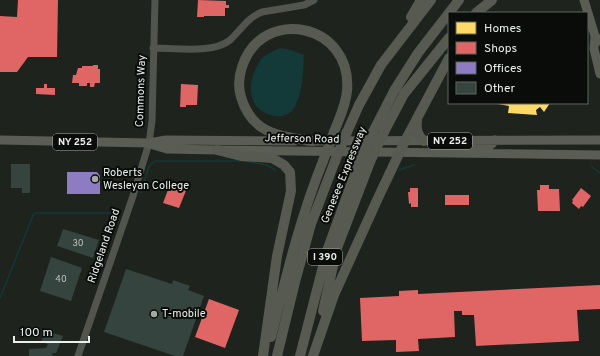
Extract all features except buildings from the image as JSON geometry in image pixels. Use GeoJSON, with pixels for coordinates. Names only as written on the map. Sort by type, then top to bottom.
{"type":"FeatureCollection","features":[{"type":"Feature","properties":{"kind":"highway"},"geometry":{"type":"LineString","coordinates":[[381,65],[421,0]]}},
{"type":"Feature","properties":{"kind":"highway","name":"Genesee Expressway"},"geometry":{"type":"LineString","coordinates":[[277,356],[311,224],[347,132],[359,105],[381,65],[431,0]]}},
{"type":"Feature","properties":{"kind":"highway","name":"Genesee Expressway"},"geometry":{"type":"LineString","coordinates":[[450,12],[459,0]]}},
{"type":"Feature","properties":{"kind":"highway"},"geometry":{"type":"LineString","coordinates":[[477,12],[486,6]]}},
{"type":"Feature","properties":{"kind":"highway","name":"Genesee Expressway"},"geometry":{"type":"LineString","coordinates":[[300,356],[327,251],[365,161],[373,132],[394,91],[418,53],[448,14]]}},
{"type":"Feature","properties":{"kind":"highway"},"geometry":{"type":"LineString","coordinates":[[266,356],[302,216],[345,102],[347,92],[347,75],[342,59],[338,52],[326,40],[312,32],[293,29],[272,33],[265,36],[254,46],[242,64],[239,86],[245,108],[255,122],[269,132],[313,141]]}},
{"type":"Feature","properties":{"kind":"highway"},"geometry":{"type":"LineString","coordinates":[[313,356],[337,248],[365,161],[384,132],[404,94],[448,39]]}},
{"type":"Feature","properties":{"kind":"highway"},"geometry":{"type":"LineString","coordinates":[[313,356],[334,296],[405,141],[448,60]]}},
{"type":"Feature","properties":{"kind":"highway"},"geometry":{"type":"LineString","coordinates":[[417,119],[417,131],[419,136],[424,141]]}},
{"type":"Feature","properties":{"kind":"highway"},"geometry":{"type":"LineString","coordinates":[[217,150],[241,156],[272,158],[284,165],[290,172],[291,191],[277,256],[263,356]]}},
{"type":"Feature","properties":{"kind":"main road"},"geometry":{"type":"LineString","coordinates":[[584,0],[598,38],[594,49],[600,74]]}},
{"type":"Feature","properties":{"kind":"main road","name":"Jefferson Road"},"geometry":{"type":"LineString","coordinates":[[0,140],[149,143],[166,140],[600,140]]}},
{"type":"Feature","properties":{"kind":"main road"},"geometry":{"type":"LineString","coordinates":[[428,153],[453,148],[488,147],[495,140]]}},
{"type":"Feature","properties":{"kind":"main road","name":"Jefferson Road"},"geometry":{"type":"LineString","coordinates":[[149,143],[167,149],[600,156]]}},
{"type":"Feature","properties":{"kind":"street"},"geometry":{"type":"LineString","coordinates":[[153,48],[154,0]]}},
{"type":"Feature","properties":{"kind":"street","name":"Commons Way"},"geometry":{"type":"LineString","coordinates":[[149,143],[152,121],[153,48],[205,49],[218,47],[230,40],[244,24],[257,14],[304,5],[314,0]]}},
{"type":"Feature","properties":{"kind":"street","name":"Ridgeland Road"},"geometry":{"type":"LineString","coordinates":[[78,356],[133,196],[149,143]]}},
{"type":"Feature","properties":{"kind":"water"},"geometry":{"type":"Polygon","coordinates":[[[280,48],[304,55],[301,89],[297,102],[294,108],[286,115],[276,116],[265,113],[257,107],[251,94],[251,85],[254,72],[261,59],[280,48]]]}},
{"type":"Feature","properties":{"kind":"waterway"},"geometry":{"type":"LineString","coordinates":[[141,193],[149,166],[155,161],[244,161],[267,165],[275,170]]}},
{"type":"Feature","properties":{"kind":"waterway"},"geometry":{"type":"LineString","coordinates":[[399,170],[414,165]]}},
{"type":"Feature","properties":{"kind":"waterway"},"geometry":{"type":"LineString","coordinates":[[592,167],[600,173]]}},
{"type":"Feature","properties":{"kind":"waterway"},"geometry":{"type":"LineString","coordinates":[[0,298],[34,213],[113,213]]}},
{"type":"Feature","properties":{"kind":"place","name":"Roberts Wesleyan College"},"geometry":{"type":"Point","coordinates":[95,179]}},
{"type":"Feature","properties":{"kind":"place","name":"T-mobile"},"geometry":{"type":"Point","coordinates":[154,314]}}]}
